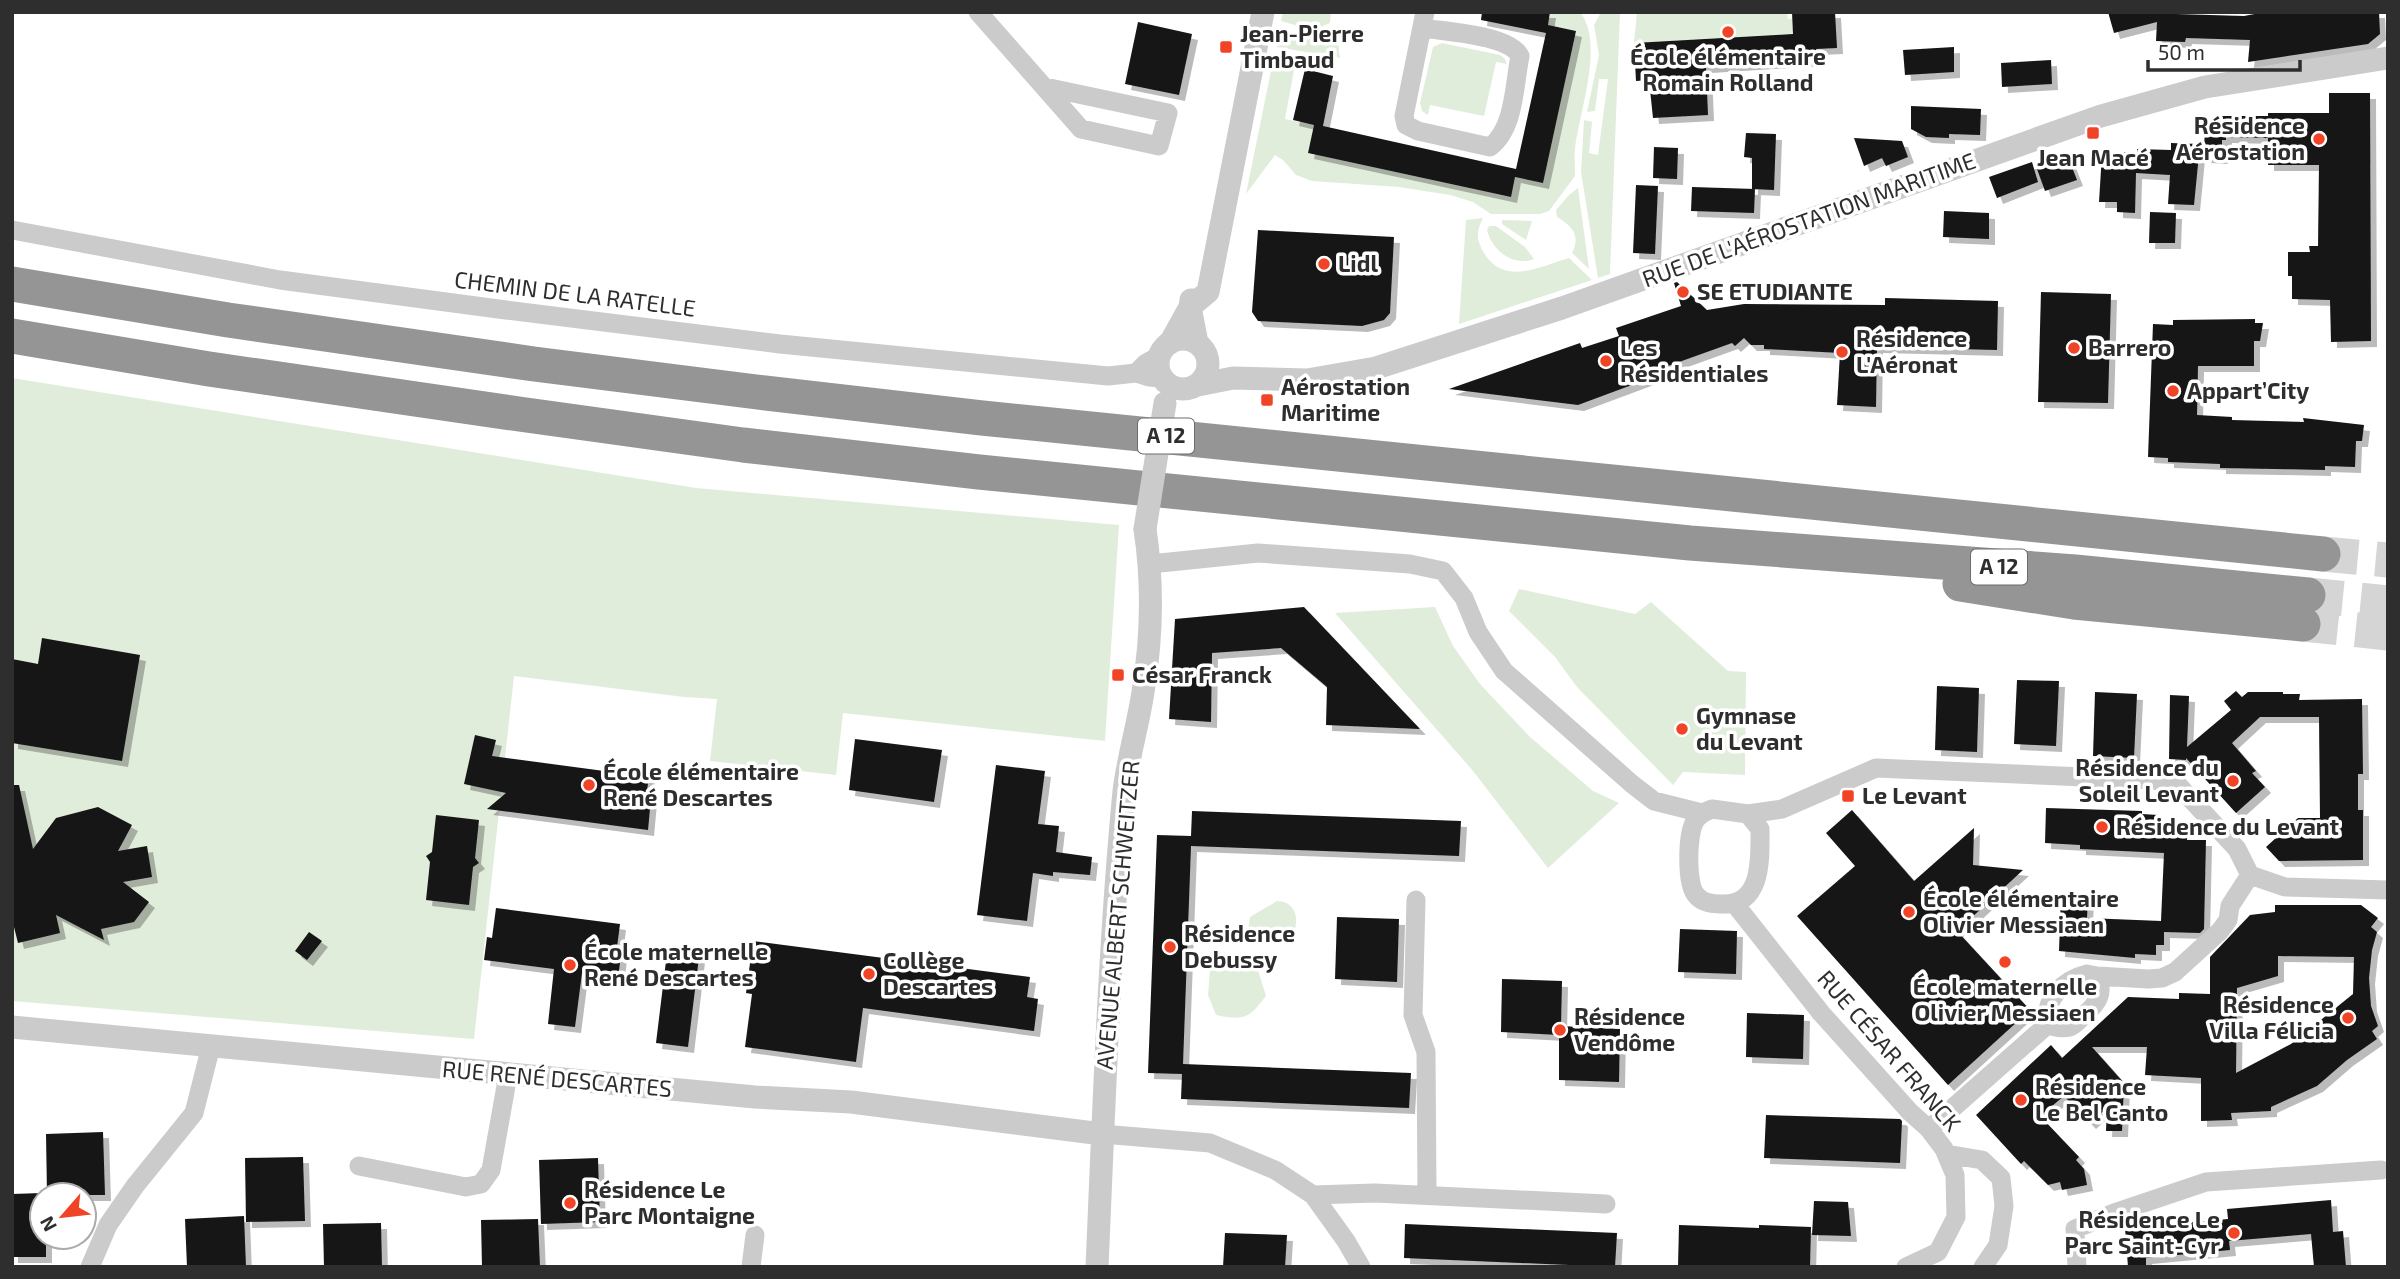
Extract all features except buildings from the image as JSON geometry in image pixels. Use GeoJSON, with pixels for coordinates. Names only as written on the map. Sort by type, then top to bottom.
{"type":"FeatureCollection","features":[{"type":"Feature","properties":{"kind":"highway","name":"A 12"},"geometry":{"type":"LineString","coordinates":[[12,284],[228,320],[534,364],[757,392],[982,418],[2323,554]]}},
{"type":"Feature","properties":{"kind":"highway","name":"A 12"},"geometry":{"type":"LineString","coordinates":[[12,336],[209,369],[743,445],[1020,476],[1690,543],[2076,572],[2306,609]]}},
{"type":"Feature","properties":{"kind":"street"},"geometry":{"type":"LineString","coordinates":[[978,12],[1081,129],[1159,146],[1168,113],[1045,87]]}},
{"type":"Feature","properties":{"kind":"street"},"geometry":{"type":"LineString","coordinates":[[1177,378],[1247,12]]}},
{"type":"Feature","properties":{"kind":"street"},"geometry":{"type":"LineString","coordinates":[[1190,307],[1208,292],[1262,12]]}},
{"type":"Feature","properties":{"kind":"street"},"geometry":{"type":"LineString","coordinates":[[1424,20],[1505,42],[1520,56],[1506,127],[1499,140],[1490,147],[1418,131],[1406,125],[1404,116],[1424,20]]}},
{"type":"Feature","properties":{"kind":"street","name":"RUE DE L'AÉROSTATION MARITIME"},"geometry":{"type":"LineString","coordinates":[[1177,378],[1220,369],[1233,378],[1307,380],[1376,368],[1562,308],[2101,116],[2205,87],[2388,58]]}},
{"type":"Feature","properties":{"kind":"street","name":"CHEMIN DE LA RATELLE"},"geometry":{"type":"LineString","coordinates":[[12,230],[280,279],[534,313],[779,344],[1108,376],[1136,373],[1146,363],[1177,378]]}},
{"type":"Feature","properties":{"kind":"street"},"geometry":{"type":"LineString","coordinates":[[1177,378],[1205,353],[1196,343],[1190,307]]}},
{"type":"Feature","properties":{"kind":"street","name":"AVENUE ALBERT SCHWEITZER"},"geometry":{"type":"LineString","coordinates":[[1097,1267],[1108,987],[1125,787],[1143,691],[1149,638],[1152,529],[1177,378]]}},
{"type":"Feature","properties":{"kind":"street"},"geometry":{"type":"LineString","coordinates":[[1150,564],[1258,553],[1410,565],[1443,571],[1464,598],[1478,632],[1504,671],[1632,784],[1654,800],[1702,813]]}},
{"type":"Feature","properties":{"kind":"street"},"geometry":{"type":"LineString","coordinates":[[1754,822],[1757,881],[1749,894],[1734,903],[1723,904],[1705,902],[1695,895],[1689,880],[1689,840],[1693,824],[1702,813],[1712,809],[1754,822],[1876,768],[2153,780],[2178,785],[2236,849],[2250,874],[2285,887],[2388,890]]}},
{"type":"Feature","properties":{"kind":"street"},"geometry":{"type":"LineString","coordinates":[[1666,805],[1689,840]]}},
{"type":"Feature","properties":{"kind":"street"},"geometry":{"type":"LineString","coordinates":[[2047,1025],[2045,1013],[2048,1002],[2073,978],[2088,974],[2148,979],[2162,978],[2175,972],[2220,931],[2228,920],[2230,905],[2250,874]]}},
{"type":"Feature","properties":{"kind":"street"},"geometry":{"type":"LineString","coordinates":[[1416,900],[1413,1015],[1426,1052],[1427,1194]]}},
{"type":"Feature","properties":{"kind":"street","name":"RUE CÉSAR FRANCK"},"geometry":{"type":"LineString","coordinates":[[1734,903],[1821,1013],[1910,1112],[1929,1129],[1946,1154],[1955,1175],[1956,1217],[1938,1252],[1909,1266]]}},
{"type":"Feature","properties":{"kind":"street"},"geometry":{"type":"LineString","coordinates":[[2047,1025],[2058,1028],[2072,1026],[2096,1005],[2101,993],[2098,976]]}},
{"type":"Feature","properties":{"kind":"street"},"geometry":{"type":"LineString","coordinates":[[1929,1129],[2047,1025]]}},
{"type":"Feature","properties":{"kind":"street","name":"RUE RENÉ DESCARTES"},"geometry":{"type":"LineString","coordinates":[[12,1027],[508,1075],[791,1100],[851,1102],[1102,1134]]}},
{"type":"Feature","properties":{"kind":"street"},"geometry":{"type":"LineString","coordinates":[[90,1267],[108,1225],[135,1186],[194,1113],[211,1046]]}},
{"type":"Feature","properties":{"kind":"street"},"geometry":{"type":"LineString","coordinates":[[359,1166],[466,1187],[481,1184],[491,1170],[508,1075]]}},
{"type":"Feature","properties":{"kind":"street"},"geometry":{"type":"LineString","coordinates":[[1102,1134],[1210,1143],[1275,1171],[1313,1195],[1361,1267]]}},
{"type":"Feature","properties":{"kind":"street"},"geometry":{"type":"LineString","coordinates":[[1946,1154],[1982,1160],[2001,1178],[2004,1206],[1998,1245],[1983,1267]]}},
{"type":"Feature","properties":{"kind":"street"},"geometry":{"type":"LineString","coordinates":[[2077,1267],[2075,1229],[2206,1182],[2381,1170]]}},
{"type":"Feature","properties":{"kind":"street"},"geometry":{"type":"LineString","coordinates":[[1313,1195],[1427,1194],[1606,1203]]}},
{"type":"Feature","properties":{"kind":"street"},"geometry":{"type":"LineString","coordinates":[[751,1267],[755,1235]]}},
{"type":"Feature","properties":{"kind":"green space"},"geometry":{"type":"Polygon","coordinates":[[[1283,12],[1331,12],[1330,23],[1312,30],[1281,21],[1283,12]]]}},
{"type":"Feature","properties":{"kind":"green space"},"geometry":{"type":"Polygon","coordinates":[[[1550,12],[1580,12],[1587,26],[1590,59],[1575,149],[1575,176],[1549,211],[1540,214],[1491,214],[1473,202],[1450,195],[1399,187],[1312,181],[1296,175],[1275,155],[1246,194],[1272,66],[1294,70],[1285,119],[1314,125],[1308,153],[1510,197],[1515,177],[1543,183],[1576,31],[1548,25],[1550,12]]]}},
{"type":"Feature","properties":{"kind":"green space"},"geometry":{"type":"Polygon","coordinates":[[[1601,12],[1620,12],[1610,274],[1598,278],[1581,172],[1584,120],[1592,122],[1589,153],[1598,155],[1608,79],[1599,79],[1595,111],[1587,112],[1599,55],[1594,25],[1601,12]]]}},
{"type":"Feature","properties":{"kind":"green space"},"geometry":{"type":"Polygon","coordinates":[[[1637,12],[1787,12],[1788,19],[1803,18],[1804,33],[1634,43],[1637,12]]]}},
{"type":"Feature","properties":{"kind":"green space"},"geometry":{"type":"Polygon","coordinates":[[[1280,28],[1310,36],[1337,33],[1340,58],[1277,47],[1280,28]]]}},
{"type":"Feature","properties":{"kind":"green space"},"geometry":{"type":"Polygon","coordinates":[[[1442,43],[1500,55],[1505,59],[1507,64],[1496,62],[1484,116],[1430,105],[1428,115],[1422,111],[1420,103],[1433,47],[1442,43]]]}},
{"type":"Feature","properties":{"kind":"green space"},"geometry":{"type":"Polygon","coordinates":[[[1578,188],[1589,269],[1572,253],[1576,241],[1574,232],[1557,217],[1556,210],[1578,188]]]}},
{"type":"Feature","properties":{"kind":"green space"},"geometry":{"type":"Polygon","coordinates":[[[1483,218],[1478,232],[1479,244],[1492,263],[1502,269],[1523,271],[1569,258],[1592,280],[1459,324],[1466,220],[1483,218]]]}},
{"type":"Feature","properties":{"kind":"green space"},"geometry":{"type":"Polygon","coordinates":[[[1502,220],[1532,221],[1526,240],[1502,224],[1502,220]]]}},
{"type":"Feature","properties":{"kind":"green space"},"geometry":{"type":"Polygon","coordinates":[[[1489,226],[1496,226],[1525,247],[1534,259],[1519,261],[1499,251],[1490,238],[1487,230],[1489,226]]]}},
{"type":"Feature","properties":{"kind":"green space"},"geometry":{"type":"Polygon","coordinates":[[[12,378],[696,488],[1119,525],[1105,741],[843,713],[836,775],[710,761],[717,699],[514,676],[474,1039],[12,1001],[12,378]]]}},
{"type":"Feature","properties":{"kind":"green space","name":"Gymnase du Levant"},"geometry":{"type":"Polygon","coordinates":[[[1519,589],[1635,614],[1651,602],[1728,671],[1746,672],[1745,775],[1683,772],[1673,785],[1577,687],[1555,657],[1509,611],[1519,589]]]}},
{"type":"Feature","properties":{"kind":"green space"},"geometry":{"type":"Polygon","coordinates":[[[1435,607],[1453,646],[1480,684],[1529,736],[1593,791],[1619,803],[1548,868],[1473,771],[1335,613],[1435,607]]]}},
{"type":"Feature","properties":{"kind":"green space"},"geometry":{"type":"Polygon","coordinates":[[[1277,901],[1287,903],[1294,910],[1295,929],[1267,945],[1258,944],[1248,931],[1250,917],[1277,901]]]}},
{"type":"Feature","properties":{"kind":"green space"},"geometry":{"type":"Polygon","coordinates":[[[1233,956],[1257,967],[1266,996],[1246,1016],[1234,1018],[1216,1015],[1208,995],[1210,970],[1220,961],[1233,956]]]}},
{"type":"Feature","properties":{"kind":"tunnel"},"geometry":{"type":"LineString","coordinates":[[2323,554],[2388,560]]}},
{"type":"Feature","properties":{"kind":"tunnel"},"geometry":{"type":"LineString","coordinates":[[2308,595],[2388,603]]}},
{"type":"Feature","properties":{"kind":"tunnel"},"geometry":{"type":"LineString","coordinates":[[2303,624],[2388,633]]}},
{"type":"Feature","properties":{"kind":"place","name":"École élémentaire Romain Rolland"},"geometry":{"type":"Point","coordinates":[1728,32]}},
{"type":"Feature","properties":{"kind":"place","name":"Jean-Pierre Timbaud"},"geometry":{"type":"Point","coordinates":[1226,47]}},
{"type":"Feature","properties":{"kind":"place","name":"Jean Macé"},"geometry":{"type":"Point","coordinates":[2093,133]}},
{"type":"Feature","properties":{"kind":"place","name":"Résidence Aérostation"},"geometry":{"type":"Point","coordinates":[2319,139]}},
{"type":"Feature","properties":{"kind":"place","name":"Lidl"},"geometry":{"type":"Point","coordinates":[1324,264]}},
{"type":"Feature","properties":{"kind":"place","name":"SE ETUDIANTE"},"geometry":{"type":"Point","coordinates":[1683,292]}},
{"type":"Feature","properties":{"kind":"place","name":"Barrero"},"geometry":{"type":"Point","coordinates":[2074,348]}},
{"type":"Feature","properties":{"kind":"place","name":"Résidence L'Aéronat"},"geometry":{"type":"Point","coordinates":[1842,352]}},
{"type":"Feature","properties":{"kind":"place","name":"Les Résidentiales"},"geometry":{"type":"Point","coordinates":[1606,361]}},
{"type":"Feature","properties":{"kind":"place","name":"Appart’City"},"geometry":{"type":"Point","coordinates":[2173,391]}},
{"type":"Feature","properties":{"kind":"place","name":"Aérostation Maritime"},"geometry":{"type":"Point","coordinates":[1267,400]}},
{"type":"Feature","properties":{"kind":"place","name":"César Franck"},"geometry":{"type":"Point","coordinates":[1118,675]}},
{"type":"Feature","properties":{"kind":"place","name":"Gymnase du Levant"},"geometry":{"type":"Point","coordinates":[1682,729]}},
{"type":"Feature","properties":{"kind":"place","name":"Résidence du Soleil Levant"},"geometry":{"type":"Point","coordinates":[2233,781]}},
{"type":"Feature","properties":{"kind":"place","name":"École élémentaire René Descartes"},"geometry":{"type":"Point","coordinates":[589,785]}},
{"type":"Feature","properties":{"kind":"place","name":"Le Levant"},"geometry":{"type":"Point","coordinates":[1848,796]}},
{"type":"Feature","properties":{"kind":"place","name":"Résidence du Levant"},"geometry":{"type":"Point","coordinates":[2102,827]}},
{"type":"Feature","properties":{"kind":"place","name":"École élémentaire Olivier Messiaen"},"geometry":{"type":"Point","coordinates":[1909,912]}},
{"type":"Feature","properties":{"kind":"place","name":"Résidence Debussy"},"geometry":{"type":"Point","coordinates":[1170,947]}},
{"type":"Feature","properties":{"kind":"place","name":"École maternelle Olivier Messiaen"},"geometry":{"type":"Point","coordinates":[2005,962]}},
{"type":"Feature","properties":{"kind":"place","name":"École maternelle René Descartes"},"geometry":{"type":"Point","coordinates":[570,965]}},
{"type":"Feature","properties":{"kind":"place","name":"Collège Descartes"},"geometry":{"type":"Point","coordinates":[869,974]}},
{"type":"Feature","properties":{"kind":"place","name":"Résidence Villa Félicia"},"geometry":{"type":"Point","coordinates":[2348,1018]}},
{"type":"Feature","properties":{"kind":"place","name":"Résidence Vendôme"},"geometry":{"type":"Point","coordinates":[1560,1030]}},
{"type":"Feature","properties":{"kind":"place","name":"Résidence Le Bel Canto"},"geometry":{"type":"Point","coordinates":[2021,1100]}},
{"type":"Feature","properties":{"kind":"place","name":"Résidence Le Parc Montaigne"},"geometry":{"type":"Point","coordinates":[570,1203]}},
{"type":"Feature","properties":{"kind":"place","name":"Résidence Le Parc Saint-Cyr"},"geometry":{"type":"Point","coordinates":[2234,1233]}}]}
